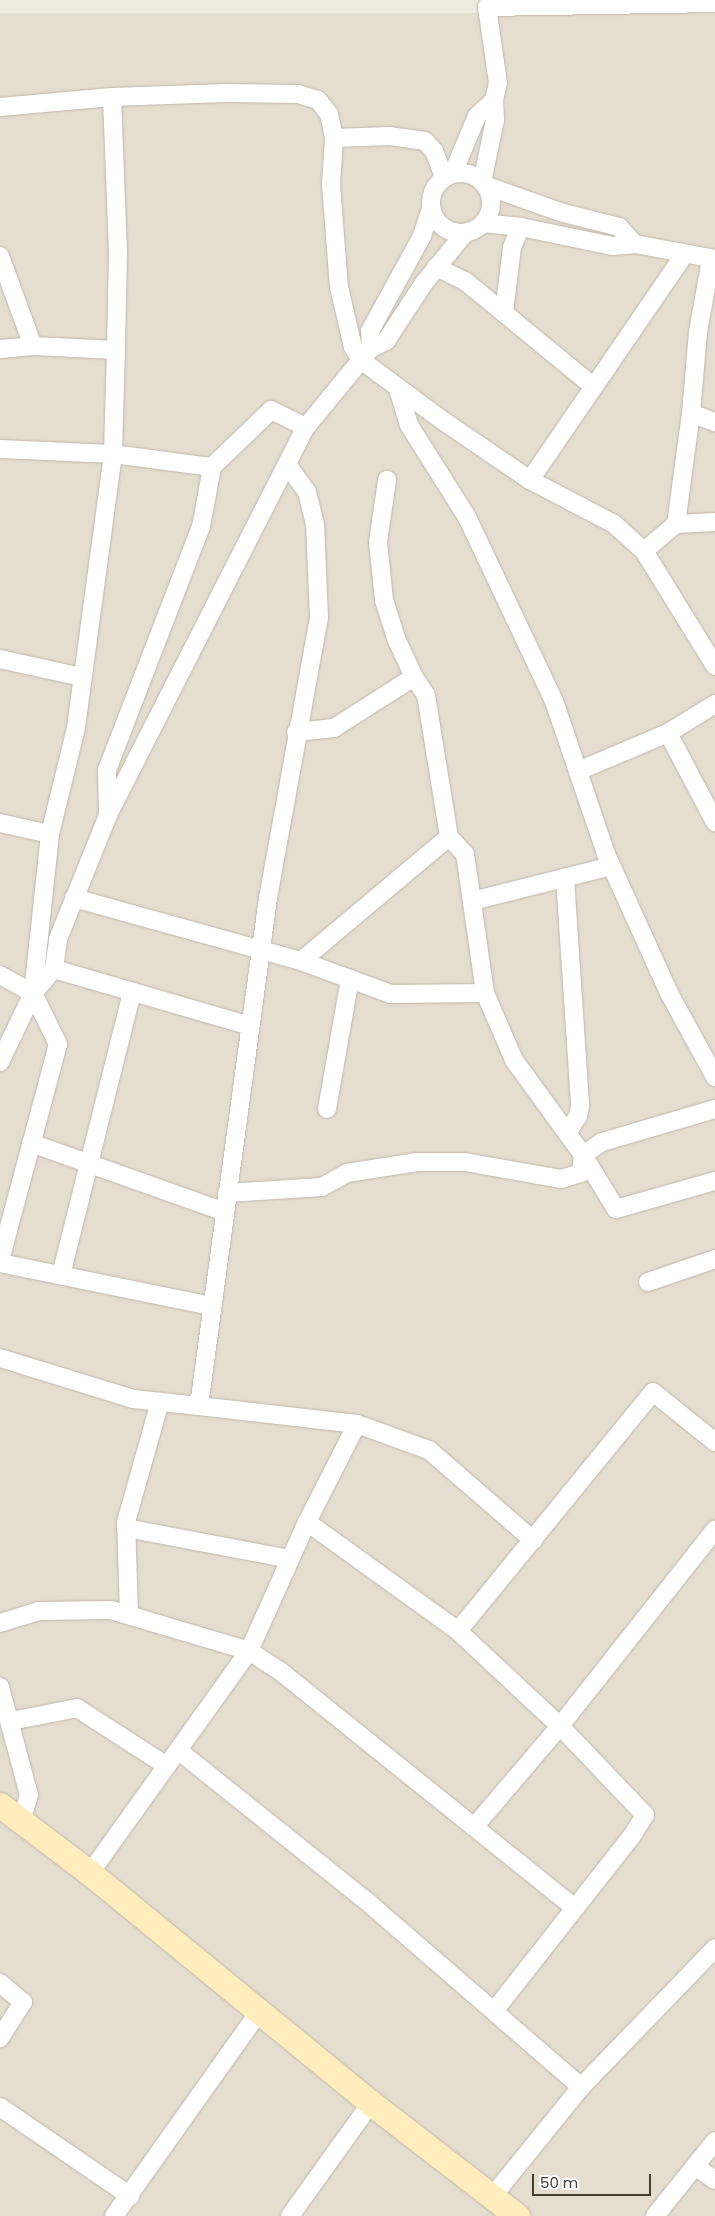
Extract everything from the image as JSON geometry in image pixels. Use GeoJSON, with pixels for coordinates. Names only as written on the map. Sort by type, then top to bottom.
{"type":"FeatureCollection","features":[{"type":"Feature","properties":{"kind":"main road"},"geometry":{"type":"LineString","coordinates":[[0,1805],[90,1873],[371,2103],[517,2216]]}},
{"type":"Feature","properties":{"kind":"street"},"geometry":{"type":"LineString","coordinates":[[1,1060],[34,993],[54,969],[58,939],[108,815],[207,617],[288,466],[306,427],[366,354],[386,342],[436,267],[466,233],[483,223],[491,205],[484,184],[495,120],[494,100],[498,83],[487,7],[715,2]]}},
{"type":"Feature","properties":{"kind":"street"},"geometry":{"type":"LineString","coordinates":[[0,107],[112,97],[226,93],[298,94],[318,100],[330,114],[334,138],[331,184],[339,287],[353,347],[366,354],[398,389],[530,480],[614,524],[644,551],[715,666]]}},
{"type":"Feature","properties":{"kind":"street"},"geometry":{"type":"LineString","coordinates":[[112,97],[118,251],[113,454],[76,728],[50,834],[34,993],[58,1044],[0,1262],[212,1306]]}},
{"type":"Feature","properties":{"kind":"street"},"geometry":{"type":"LineString","coordinates":[[366,354],[370,331],[422,236],[431,208],[432,193],[448,175],[477,116],[494,100]]}},
{"type":"Feature","properties":{"kind":"street"},"geometry":{"type":"LineString","coordinates":[[334,138],[390,136],[425,141],[434,151],[448,175]]}},
{"type":"Feature","properties":{"kind":"street"},"geometry":{"type":"LineString","coordinates":[[448,175],[472,174],[484,184],[560,212],[619,227],[635,244]]}},
{"type":"Feature","properties":{"kind":"street"},"geometry":{"type":"LineString","coordinates":[[431,208],[437,222],[445,229],[466,233]]}},
{"type":"Feature","properties":{"kind":"street"},"geometry":{"type":"LineString","coordinates":[[483,223],[521,227],[613,246],[635,244],[713,259],[698,332],[691,413],[676,524]]}},
{"type":"Feature","properties":{"kind":"street"},"geometry":{"type":"LineString","coordinates":[[504,313],[512,247],[521,227]]}},
{"type":"Feature","properties":{"kind":"street"},"geometry":{"type":"LineString","coordinates":[[530,480],[685,254]]}},
{"type":"Feature","properties":{"kind":"street"},"geometry":{"type":"LineString","coordinates":[[0,256],[33,346]]}},
{"type":"Feature","properties":{"kind":"street"},"geometry":{"type":"LineString","coordinates":[[436,267],[465,281],[593,386]]}},
{"type":"Feature","properties":{"kind":"street"},"geometry":{"type":"LineString","coordinates":[[0,349],[33,346],[116,350]]}},
{"type":"Feature","properties":{"kind":"street"},"geometry":{"type":"LineString","coordinates":[[398,389],[409,425],[468,517],[554,701],[611,866],[669,992],[715,1077]]}},
{"type":"Feature","properties":{"kind":"street"},"geometry":{"type":"LineString","coordinates":[[108,815],[107,770],[201,527],[212,467],[271,410],[306,427]]}},
{"type":"Feature","properties":{"kind":"street"},"geometry":{"type":"LineString","coordinates":[[691,413],[715,422]]}},
{"type":"Feature","properties":{"kind":"street"},"geometry":{"type":"LineString","coordinates":[[0,449],[113,454],[212,467]]}},
{"type":"Feature","properties":{"kind":"street"},"geometry":{"type":"LineString","coordinates":[[199,1406],[261,951],[296,732],[318,618],[315,524],[307,492],[288,466]]}},
{"type":"Feature","properties":{"kind":"street"},"geometry":{"type":"LineString","coordinates":[[387,480],[378,542],[384,600],[397,641],[414,677],[426,695],[449,838],[465,854],[485,993],[514,1060],[583,1155],[616,1209],[715,1181]]}},
{"type":"Feature","properties":{"kind":"street"},"geometry":{"type":"LineString","coordinates":[[644,551],[676,524],[715,522]]}},
{"type":"Feature","properties":{"kind":"street"},"geometry":{"type":"LineString","coordinates":[[0,659],[82,677]]}},
{"type":"Feature","properties":{"kind":"street"},"geometry":{"type":"LineString","coordinates":[[296,732],[334,728],[414,677]]}},
{"type":"Feature","properties":{"kind":"street"},"geometry":{"type":"LineString","coordinates":[[578,771],[668,733],[715,704]]}},
{"type":"Feature","properties":{"kind":"street"},"geometry":{"type":"LineString","coordinates":[[668,733],[715,822]]}},
{"type":"Feature","properties":{"kind":"street"},"geometry":{"type":"LineString","coordinates":[[0,823],[50,834]]}},
{"type":"Feature","properties":{"kind":"street"},"geometry":{"type":"LineString","coordinates":[[301,962],[449,838]]}},
{"type":"Feature","properties":{"kind":"street"},"geometry":{"type":"LineString","coordinates":[[472,901],[611,866]]}},
{"type":"Feature","properties":{"kind":"street"},"geometry":{"type":"LineString","coordinates":[[565,878],[580,1106],[578,1116],[567,1133]]}},
{"type":"Feature","properties":{"kind":"street"},"geometry":{"type":"LineString","coordinates":[[74,898],[301,962],[391,994],[485,993]]}},
{"type":"Feature","properties":{"kind":"street"},"geometry":{"type":"LineString","coordinates":[[54,969],[250,1026]]}},
{"type":"Feature","properties":{"kind":"street"},"geometry":{"type":"LineString","coordinates":[[0,975],[34,993]]}},
{"type":"Feature","properties":{"kind":"street"},"geometry":{"type":"LineString","coordinates":[[327,1109],[350,979]]}},
{"type":"Feature","properties":{"kind":"street"},"geometry":{"type":"LineString","coordinates":[[61,1275],[132,992]]}},
{"type":"Feature","properties":{"kind":"street"},"geometry":{"type":"LineString","coordinates":[[227,1193],[322,1187],[347,1173],[417,1162],[465,1162],[561,1179],[581,1173],[583,1155],[602,1142],[715,1109]]}},
{"type":"Feature","properties":{"kind":"street"},"geometry":{"type":"LineString","coordinates":[[31,1143],[225,1212]]}},
{"type":"Feature","properties":{"kind":"street"},"geometry":{"type":"LineString","coordinates":[[648,1282],[715,1259]]}},
{"type":"Feature","properties":{"kind":"street"},"geometry":{"type":"LineString","coordinates":[[0,1358],[133,1399],[357,1424],[429,1450],[533,1540]]}},
{"type":"Feature","properties":{"kind":"street"},"geometry":{"type":"LineString","coordinates":[[458,1632],[653,1392],[715,1442]]}},
{"type":"Feature","properties":{"kind":"street"},"geometry":{"type":"LineString","coordinates":[[129,1615],[126,1528],[160,1402]]}},
{"type":"Feature","properties":{"kind":"street"},"geometry":{"type":"LineString","coordinates":[[90,1873],[249,1651],[307,1522],[357,1424]]}},
{"type":"Feature","properties":{"kind":"street"},"geometry":{"type":"LineString","coordinates":[[307,1522],[458,1632],[560,1726],[645,1815],[494,2011]]}},
{"type":"Feature","properties":{"kind":"street"},"geometry":{"type":"LineString","coordinates":[[126,1528],[290,1559]]}},
{"type":"Feature","properties":{"kind":"street"},"geometry":{"type":"LineString","coordinates":[[474,1827],[560,1726],[715,1530]]}},
{"type":"Feature","properties":{"kind":"street"},"geometry":{"type":"LineString","coordinates":[[0,1623],[39,1611],[111,1610],[249,1651],[280,1671],[575,1908]]}},
{"type":"Feature","properties":{"kind":"street"},"geometry":{"type":"LineString","coordinates":[[0,1687],[11,1721],[29,1795],[21,1821]]}},
{"type":"Feature","properties":{"kind":"street"},"geometry":{"type":"LineString","coordinates":[[11,1721],[77,1708],[168,1766]]}},
{"type":"Feature","properties":{"kind":"street"},"geometry":{"type":"LineString","coordinates":[[179,1750],[371,1905],[581,2087]]}},
{"type":"Feature","properties":{"kind":"street"},"geometry":{"type":"LineString","coordinates":[[492,2197],[581,2087],[715,1948]]}},
{"type":"Feature","properties":{"kind":"street"},"geometry":{"type":"LineString","coordinates":[[0,1983],[23,2002],[0,2038]]}},
{"type":"Feature","properties":{"kind":"street"},"geometry":{"type":"LineString","coordinates":[[114,2216],[130,2196],[258,2012]]}},
{"type":"Feature","properties":{"kind":"street"},"geometry":{"type":"LineString","coordinates":[[290,2216],[371,2103]]}},
{"type":"Feature","properties":{"kind":"street"},"geometry":{"type":"LineString","coordinates":[[0,2107],[130,2196]]}},
{"type":"Feature","properties":{"kind":"street"},"geometry":{"type":"LineString","coordinates":[[655,2216],[715,2141]]}},
{"type":"Feature","properties":{"kind":"street"},"geometry":{"type":"LineString","coordinates":[[695,2166],[715,2180]]}},
{"type":"Feature","properties":{"kind":"shaded area"},"geometry":{"type":"Polygon","coordinates":[[[0,13],[715,13],[715,2216],[0,2216],[0,13]]]}}]}
